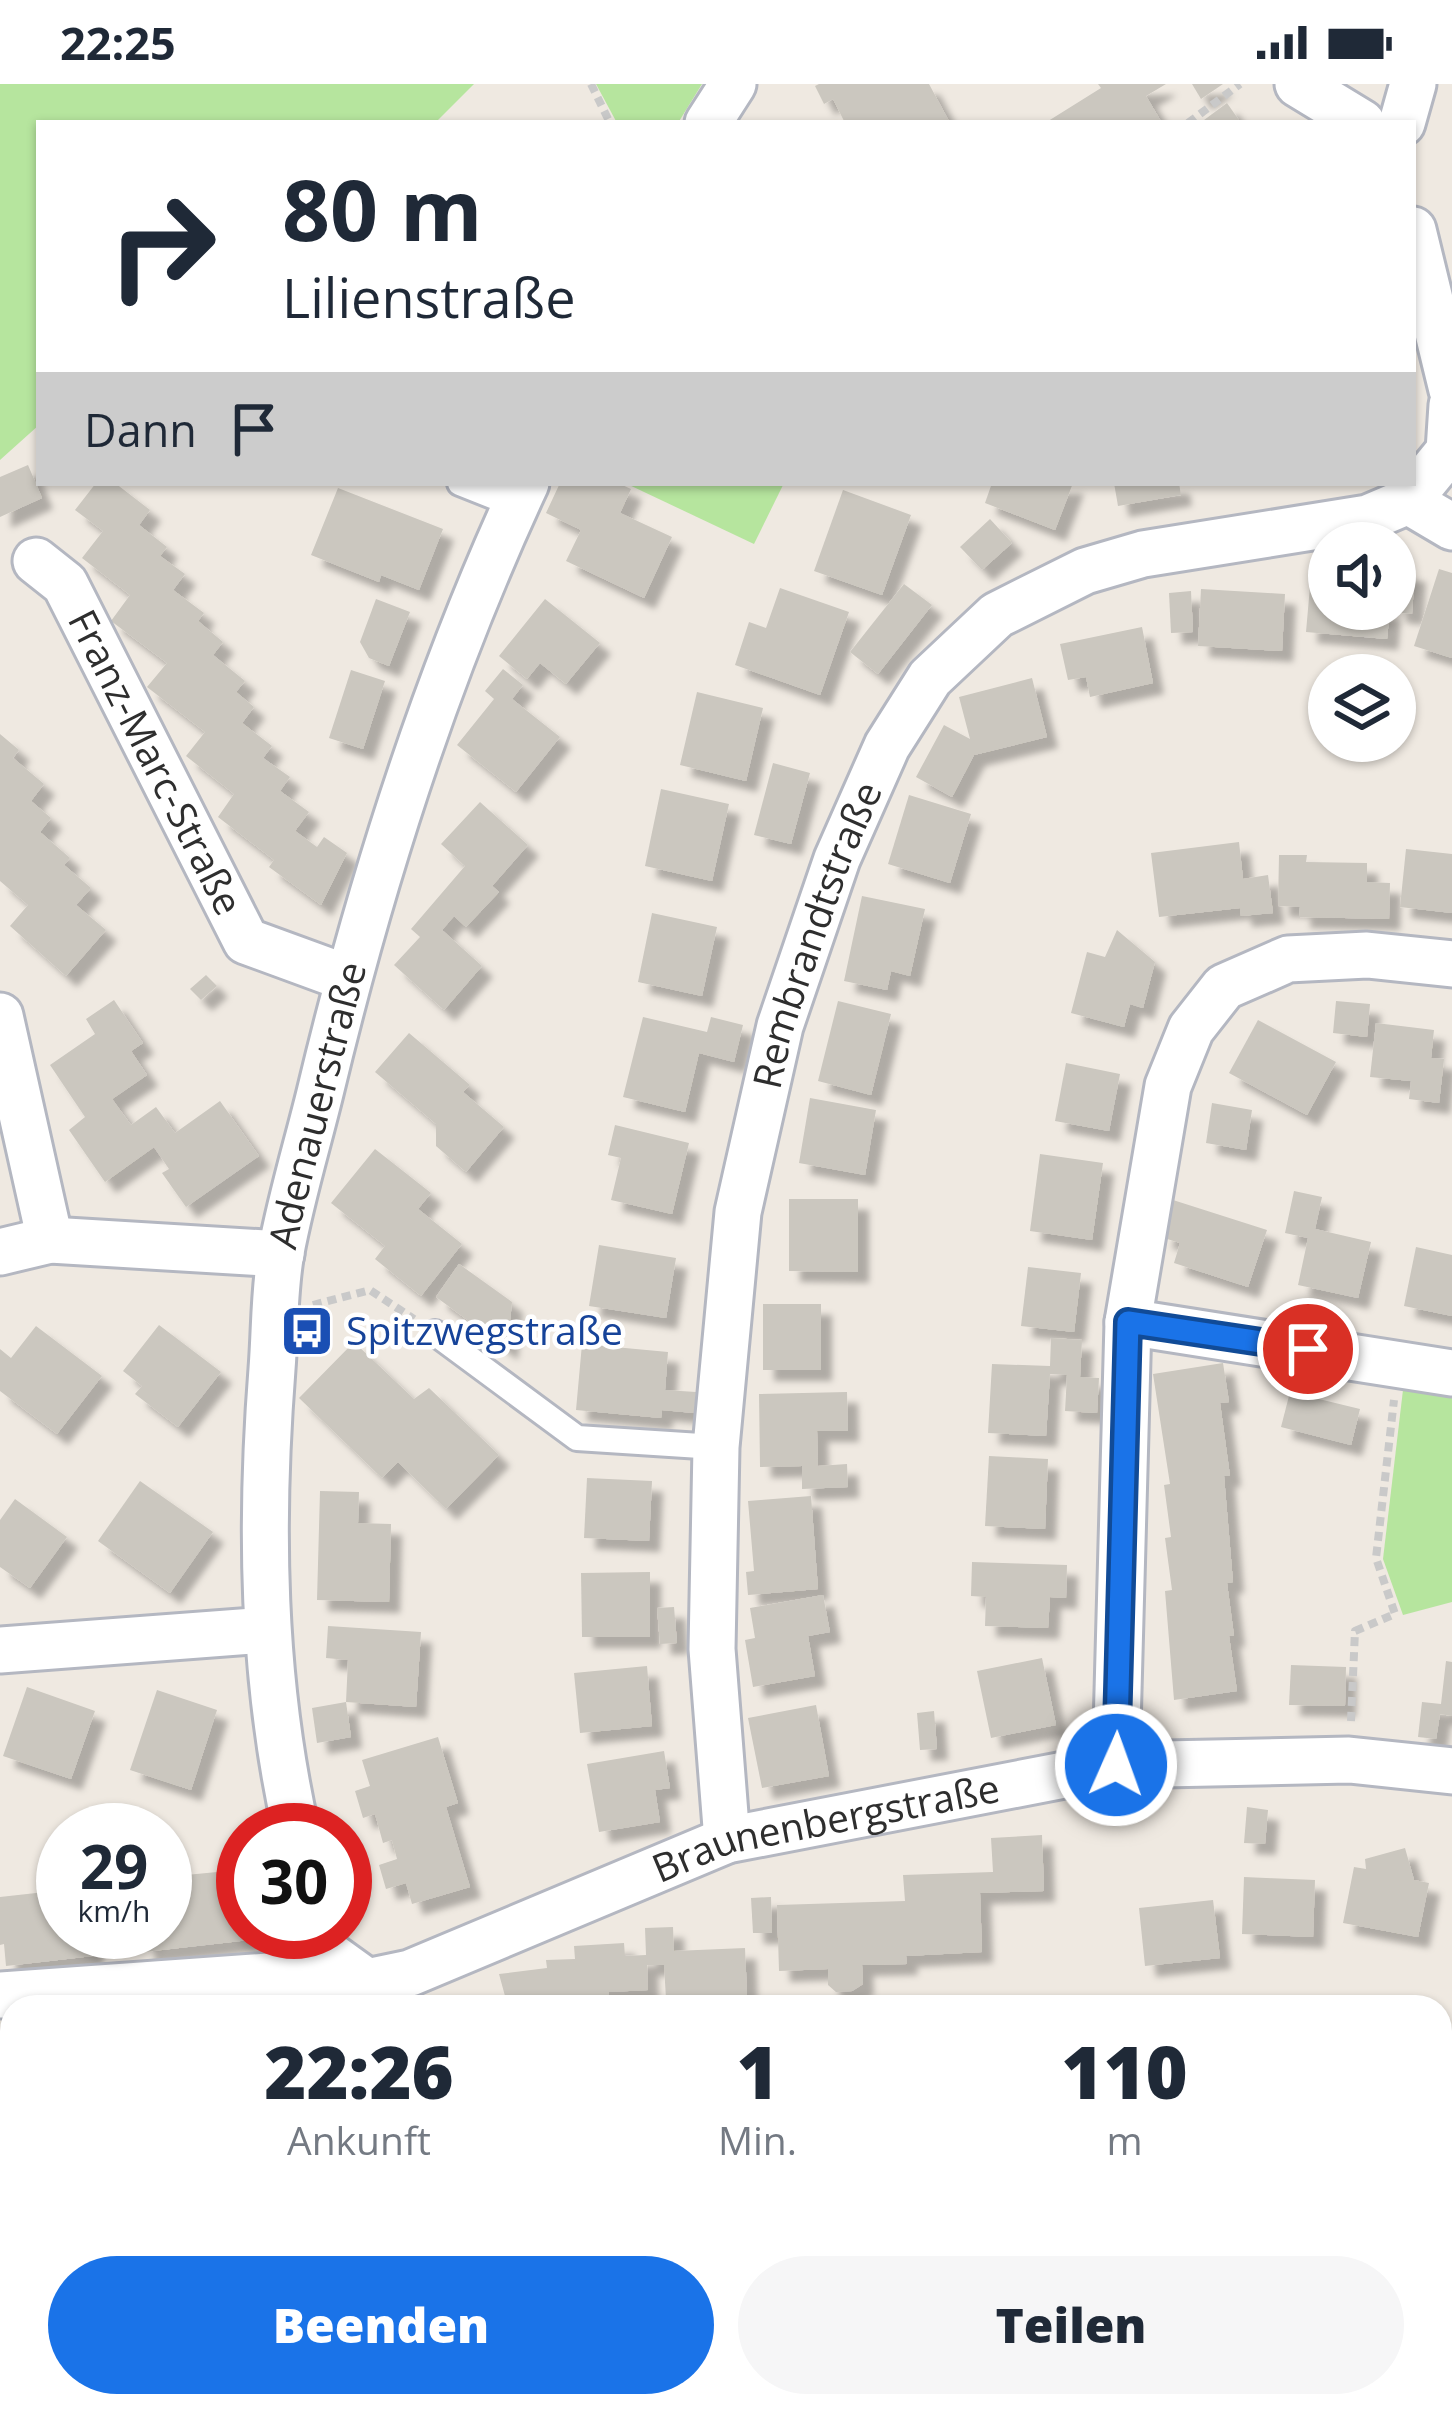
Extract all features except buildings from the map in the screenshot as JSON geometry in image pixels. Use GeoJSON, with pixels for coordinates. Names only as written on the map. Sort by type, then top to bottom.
{"type":"FeatureCollection","features":[{"type":"Feature","properties":{"kind":"street"},"geometry":{"type":"LineString","coordinates":[[710,120],[733,84]]}},
{"type":"Feature","properties":{"kind":"street"},"geometry":{"type":"LineString","coordinates":[[1298,84],[1357,120]]}},
{"type":"Feature","properties":{"kind":"street"},"geometry":{"type":"LineString","coordinates":[[1403,120],[1413,84]]}},
{"type":"Feature","properties":{"kind":"street"},"geometry":{"type":"LineString","coordinates":[[1416,242],[1452,390]]}},
{"type":"Feature","properties":{"kind":"street"},"geometry":{"type":"LineString","coordinates":[[1452,405],[1449,451],[1408,501],[1452,527]]}},
{"type":"Feature","properties":{"kind":"street","name":"Adenauerstraße"},"geometry":{"type":"LineString","coordinates":[[290,1803],[266,1630],[266,1441],[281,1254],[347,978],[412,765],[490,558],[520,494]]}},
{"type":"Feature","properties":{"kind":"street","name":"Rembrandtstraße"},"geometry":{"type":"LineString","coordinates":[[727,1840],[712,1649],[716,1447],[738,1212],[780,1026],[837,860],[887,746],[930,678],[997,615],[1085,571],[1143,554],[1368,518],[1408,501]]}},
{"type":"Feature","properties":{"kind":"street","name":"Franz-Marc-Straße"},"geometry":{"type":"LineString","coordinates":[[36,561],[64,584],[246,941],[347,978]]}},
{"type":"Feature","properties":{"kind":"street"},"geometry":{"type":"LineString","coordinates":[[1116,1765],[1128,1322],[1168,1086],[1191,1028],[1224,987],[1288,959],[1367,955],[1452,964]]}},
{"type":"Feature","properties":{"kind":"street"},"geometry":{"type":"LineString","coordinates":[[0,1016],[50,1240]]}},
{"type":"Feature","properties":{"kind":"street"},"geometry":{"type":"LineString","coordinates":[[0,1252],[50,1240],[281,1254]]}},
{"type":"Feature","properties":{"kind":"street"},"geometry":{"type":"LineString","coordinates":[[1128,1322],[1452,1373]]}},
{"type":"Feature","properties":{"kind":"street"},"geometry":{"type":"LineString","coordinates":[[0,1651],[266,1630]]}},
{"type":"Feature","properties":{"kind":"street","name":"Braunenbergstraße"},"geometry":{"type":"LineString","coordinates":[[364,1994],[727,1840],[1116,1765],[1349,1760],[1452,1771]]}},
{"type":"Feature","properties":{"kind":"street"},"geometry":{"type":"LineString","coordinates":[[331,1959],[364,1994]]}},
{"type":"Feature","properties":{"kind":"street"},"geometry":{"type":"LineString","coordinates":[[0,1995],[297,1974],[364,1994]]}},
{"type":"Feature","properties":{"kind":"lane"},"geometry":{"type":"LineString","coordinates":[[476,486],[520,494]]}},
{"type":"Feature","properties":{"kind":"lane"},"geometry":{"type":"LineString","coordinates":[[435,1333],[577,1438],[716,1447]]}},
{"type":"Feature","properties":{"kind":"path"},"geometry":{"type":"LineString","coordinates":[[591,84],[609,120]]}},
{"type":"Feature","properties":{"kind":"path"},"geometry":{"type":"LineString","coordinates":[[1192,120],[1240,84]]}},
{"type":"Feature","properties":{"kind":"path"},"geometry":{"type":"LineString","coordinates":[[276,1314],[370,1290],[435,1333]]}},
{"type":"Feature","properties":{"kind":"path"},"geometry":{"type":"LineString","coordinates":[[1349,1760],[1355,1631],[1395,1614],[1376,1558],[1398,1363]]}},
{"type":"Feature","properties":{"kind":"green space"},"geometry":{"type":"Polygon","coordinates":[[[0,84],[474,84],[438,120],[36,120],[36,428],[0,460],[0,84]]]}},
{"type":"Feature","properties":{"kind":"green space"},"geometry":{"type":"Polygon","coordinates":[[[596,84],[702,84],[680,120],[615,120],[596,84]]]}},
{"type":"Feature","properties":{"kind":"green space"},"geometry":{"type":"Polygon","coordinates":[[[631,486],[783,486],[754,544],[631,486]]]}},
{"type":"Feature","properties":{"kind":"green space"},"geometry":{"type":"Polygon","coordinates":[[[1405,1373],[1452,1381],[1452,1602],[1403,1615],[1383,1559],[1405,1373]]]}},
{"type":"Feature","properties":{"kind":"place","name":"Spitzwegstraße"},"geometry":{"type":"Point","coordinates":[307,1331]}},
{"type":"Feature","properties":{"kind":"route"},"geometry":{"type":"LineString","coordinates":[[1116,1765],[1128,1322],[1308,1349]]}}]}
